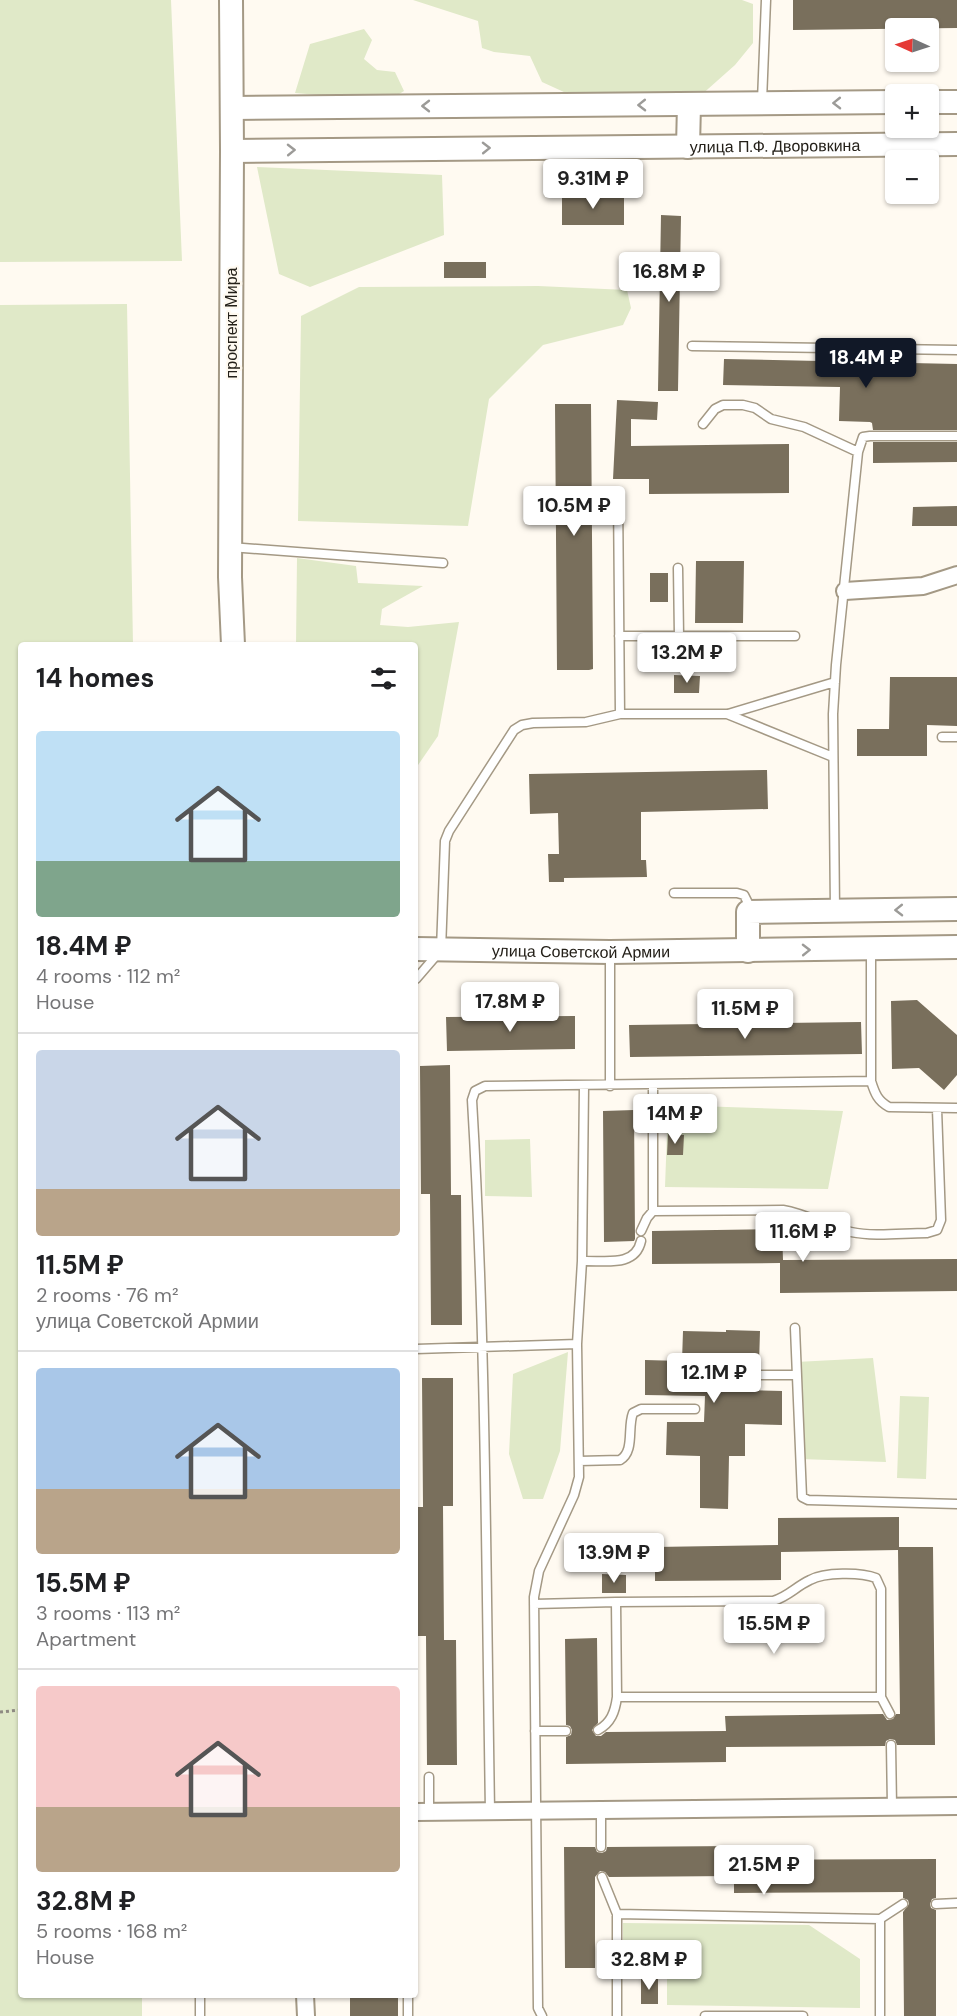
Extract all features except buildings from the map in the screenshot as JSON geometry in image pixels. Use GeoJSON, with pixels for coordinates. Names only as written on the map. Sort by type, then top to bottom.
{"type":"FeatureCollection","features":[{"type":"Feature","properties":{"kind":"street","name":"проспект Мира"},"geometry":{"type":"LineString","coordinates":[[231,0],[230,548],[233,642]]}},
{"type":"Feature","properties":{"kind":"street"},"geometry":{"type":"LineString","coordinates":[[232,108],[885,102]]}},
{"type":"Feature","properties":{"kind":"street"},"geometry":{"type":"LineString","coordinates":[[939,102],[957,102]]}},
{"type":"Feature","properties":{"kind":"street"},"geometry":{"type":"LineString","coordinates":[[688,104],[688,147]]}},
{"type":"Feature","properties":{"kind":"street","name":"улица П.Ф. Дворовкина"},"geometry":{"type":"LineString","coordinates":[[232,151],[957,144]]}},
{"type":"Feature","properties":{"kind":"street"},"geometry":{"type":"LineString","coordinates":[[845,591],[923,586],[957,575]]}},
{"type":"Feature","properties":{"kind":"street"},"geometry":{"type":"LineString","coordinates":[[748,951],[748,912],[957,909]]}},
{"type":"Feature","properties":{"kind":"street","name":"улица Советской Армии"},"geometry":{"type":"LineString","coordinates":[[418,949],[610,952],[957,947]]}},
{"type":"Feature","properties":{"kind":"street"},"geometry":{"type":"LineString","coordinates":[[422,1812],[957,1806]]}},
{"type":"Feature","properties":{"kind":"street"},"geometry":{"type":"LineString","coordinates":[[305,1998],[306,2016]]}},
{"type":"Feature","properties":{"kind":"lane"},"geometry":{"type":"LineString","coordinates":[[762,104],[766,0]]}},
{"type":"Feature","properties":{"kind":"lane"},"geometry":{"type":"LineString","coordinates":[[692,346],[957,350]]}},
{"type":"Feature","properties":{"kind":"lane"},"geometry":{"type":"LineString","coordinates":[[703,424],[716,409],[723,405],[743,405],[755,408],[771,419],[804,427],[858,452]]}},
{"type":"Feature","properties":{"kind":"lane"},"geometry":{"type":"LineString","coordinates":[[836,911],[833,757],[835,682],[858,452],[863,437],[957,436]]}},
{"type":"Feature","properties":{"kind":"lane"},"geometry":{"type":"LineString","coordinates":[[618,494],[620,714]]}},
{"type":"Feature","properties":{"kind":"lane"},"geometry":{"type":"LineString","coordinates":[[230,548],[442,563]]}},
{"type":"Feature","properties":{"kind":"lane"},"geometry":{"type":"LineString","coordinates":[[678,568],[679,636]]}},
{"type":"Feature","properties":{"kind":"lane"},"geometry":{"type":"LineString","coordinates":[[619,636],[795,636]]}},
{"type":"Feature","properties":{"kind":"lane"},"geometry":{"type":"LineString","coordinates":[[418,978],[441,950],[445,841],[449,831],[514,730],[522,725],[533,723],[586,722],[620,714],[727,714],[835,682]]}},
{"type":"Feature","properties":{"kind":"lane"},"geometry":{"type":"LineString","coordinates":[[727,714],[833,757]]}},
{"type":"Feature","properties":{"kind":"lane"},"geometry":{"type":"LineString","coordinates":[[942,737],[957,737]]}},
{"type":"Feature","properties":{"kind":"lane"},"geometry":{"type":"LineString","coordinates":[[674,893],[737,893],[744,895],[748,903],[748,912]]}},
{"type":"Feature","properties":{"kind":"lane"},"geometry":{"type":"LineString","coordinates":[[871,949],[871,1081],[874,1093],[881,1102],[890,1107],[957,1108]]}},
{"type":"Feature","properties":{"kind":"lane"},"geometry":{"type":"LineString","coordinates":[[610,952],[610,1086]]}},
{"type":"Feature","properties":{"kind":"lane"},"geometry":{"type":"LineString","coordinates":[[490,1810],[483,1347],[472,1100],[475,1091],[484,1086],[871,1081]]}},
{"type":"Feature","properties":{"kind":"lane"},"geometry":{"type":"LineString","coordinates":[[641,1231],[653,1211],[653,1085]]}},
{"type":"Feature","properties":{"kind":"lane"},"geometry":{"type":"LineString","coordinates":[[542,2016],[538,2008],[534,1604],[539,1571],[574,1495],[579,1477],[577,1344],[582,1261],[584,1086]]}},
{"type":"Feature","properties":{"kind":"lane"},"geometry":{"type":"LineString","coordinates":[[653,1211],[783,1210],[795,1212],[848,1232],[927,1233],[937,1230],[940,1220],[937,1108]]}},
{"type":"Feature","properties":{"kind":"lane"},"geometry":{"type":"LineString","coordinates":[[582,1261],[627,1260],[634,1256],[641,1241]]}},
{"type":"Feature","properties":{"kind":"lane"},"geometry":{"type":"LineString","coordinates":[[795,1328],[802,1497],[808,1500],[957,1504]]}},
{"type":"Feature","properties":{"kind":"lane"},"geometry":{"type":"LineString","coordinates":[[418,1349],[577,1344]]}},
{"type":"Feature","properties":{"kind":"lane"},"geometry":{"type":"LineString","coordinates":[[734,1375],[797,1375]]}},
{"type":"Feature","properties":{"kind":"lane"},"geometry":{"type":"LineString","coordinates":[[579,1461],[620,1460],[626,1456],[629,1450],[629,1421],[633,1413],[641,1409],[695,1409]]}},
{"type":"Feature","properties":{"kind":"lane"},"geometry":{"type":"LineString","coordinates":[[534,1604],[772,1601],[785,1597],[810,1580],[823,1575],[867,1574],[876,1578],[881,1588],[881,1697],[890,1714]]}},
{"type":"Feature","properties":{"kind":"lane"},"geometry":{"type":"LineString","coordinates":[[598,1730],[605,1726],[611,1718],[617,1698],[616,1602]]}},
{"type":"Feature","properties":{"kind":"lane"},"geometry":{"type":"LineString","coordinates":[[617,1698],[881,1697]]}},
{"type":"Feature","properties":{"kind":"lane"},"geometry":{"type":"LineString","coordinates":[[535,1731],[566,1731]]}},
{"type":"Feature","properties":{"kind":"lane"},"geometry":{"type":"LineString","coordinates":[[891,1746],[892,1806]]}},
{"type":"Feature","properties":{"kind":"lane"},"geometry":{"type":"LineString","coordinates":[[422,1812],[429,1777]]}},
{"type":"Feature","properties":{"kind":"lane"},"geometry":{"type":"LineString","coordinates":[[602,1809],[602,1847]]}},
{"type":"Feature","properties":{"kind":"lane"},"geometry":{"type":"LineString","coordinates":[[602,1877],[617,1914],[616,2016]]}},
{"type":"Feature","properties":{"kind":"lane"},"geometry":{"type":"LineString","coordinates":[[936,1904],[957,1903]]}},
{"type":"Feature","properties":{"kind":"lane"},"geometry":{"type":"LineString","coordinates":[[617,1914],[880,1919],[903,1904]]}},
{"type":"Feature","properties":{"kind":"lane"},"geometry":{"type":"LineString","coordinates":[[880,1919],[880,2016]]}},
{"type":"Feature","properties":{"kind":"lane"},"geometry":{"type":"LineString","coordinates":[[200,1998],[200,2016]]}},
{"type":"Feature","properties":{"kind":"lane"},"geometry":{"type":"LineString","coordinates":[[408,1998],[408,2016]]}},
{"type":"Feature","properties":{"kind":"lane"},"geometry":{"type":"LineString","coordinates":[[705,2016],[803,2016]]}},
{"type":"Feature","properties":{"kind":"path"},"geometry":{"type":"LineString","coordinates":[[0,1712],[18,1710]]}},
{"type":"Feature","properties":{"kind":"green space"},"geometry":{"type":"Polygon","coordinates":[[[0,0],[171,0],[182,261],[0,262],[0,0]]]}},
{"type":"Feature","properties":{"kind":"green space"},"geometry":{"type":"Polygon","coordinates":[[[413,0],[742,0],[753,4],[753,43],[735,65],[699,97],[577,98],[542,82],[530,56],[494,52],[482,48],[478,21],[413,0]]]}},
{"type":"Feature","properties":{"kind":"green space"},"geometry":{"type":"Polygon","coordinates":[[[364,29],[372,40],[364,59],[377,70],[395,72],[404,91],[396,96],[343,97],[295,93],[310,44],[364,29]]]}},
{"type":"Feature","properties":{"kind":"green space"},"geometry":{"type":"Polygon","coordinates":[[[257,167],[442,175],[444,235],[310,287],[279,274],[257,167]]]}},
{"type":"Feature","properties":{"kind":"green space"},"geometry":{"type":"Polygon","coordinates":[[[538,286],[627,290],[631,308],[623,325],[543,345],[489,399],[468,526],[298,521],[301,316],[359,287],[538,286]]]}},
{"type":"Feature","properties":{"kind":"green space"},"geometry":{"type":"Polygon","coordinates":[[[127,304],[133,642],[18,642],[18,1998],[142,1998],[142,2016],[0,2016],[0,305],[127,304]]]}},
{"type":"Feature","properties":{"kind":"green space"},"geometry":{"type":"Polygon","coordinates":[[[297,558],[356,566],[358,583],[423,586],[382,609],[380,625],[408,627],[459,622],[438,736],[418,765],[418,642],[296,642],[297,558]]]}},
{"type":"Feature","properties":{"kind":"green space"},"geometry":{"type":"Polygon","coordinates":[[[668,1105],[843,1111],[828,1189],[665,1187],[668,1105]]]}},
{"type":"Feature","properties":{"kind":"green space"},"geometry":{"type":"Polygon","coordinates":[[[530,1139],[532,1197],[485,1196],[485,1140],[530,1139]]]}},
{"type":"Feature","properties":{"kind":"green space"},"geometry":{"type":"Polygon","coordinates":[[[568,1352],[560,1451],[543,1499],[523,1499],[509,1454],[513,1374],[568,1352]]]}},
{"type":"Feature","properties":{"kind":"green space"},"geometry":{"type":"Polygon","coordinates":[[[873,1358],[886,1462],[800,1459],[796,1362],[873,1358]]]}},
{"type":"Feature","properties":{"kind":"green space"},"geometry":{"type":"Polygon","coordinates":[[[900,1396],[929,1397],[926,1479],[897,1478],[900,1396]]]}},
{"type":"Feature","properties":{"kind":"green space"},"geometry":{"type":"Polygon","coordinates":[[[623,1923],[809,1925],[860,1959],[860,2008],[667,2005],[667,1970],[623,1967],[623,1923]]]}}]}
